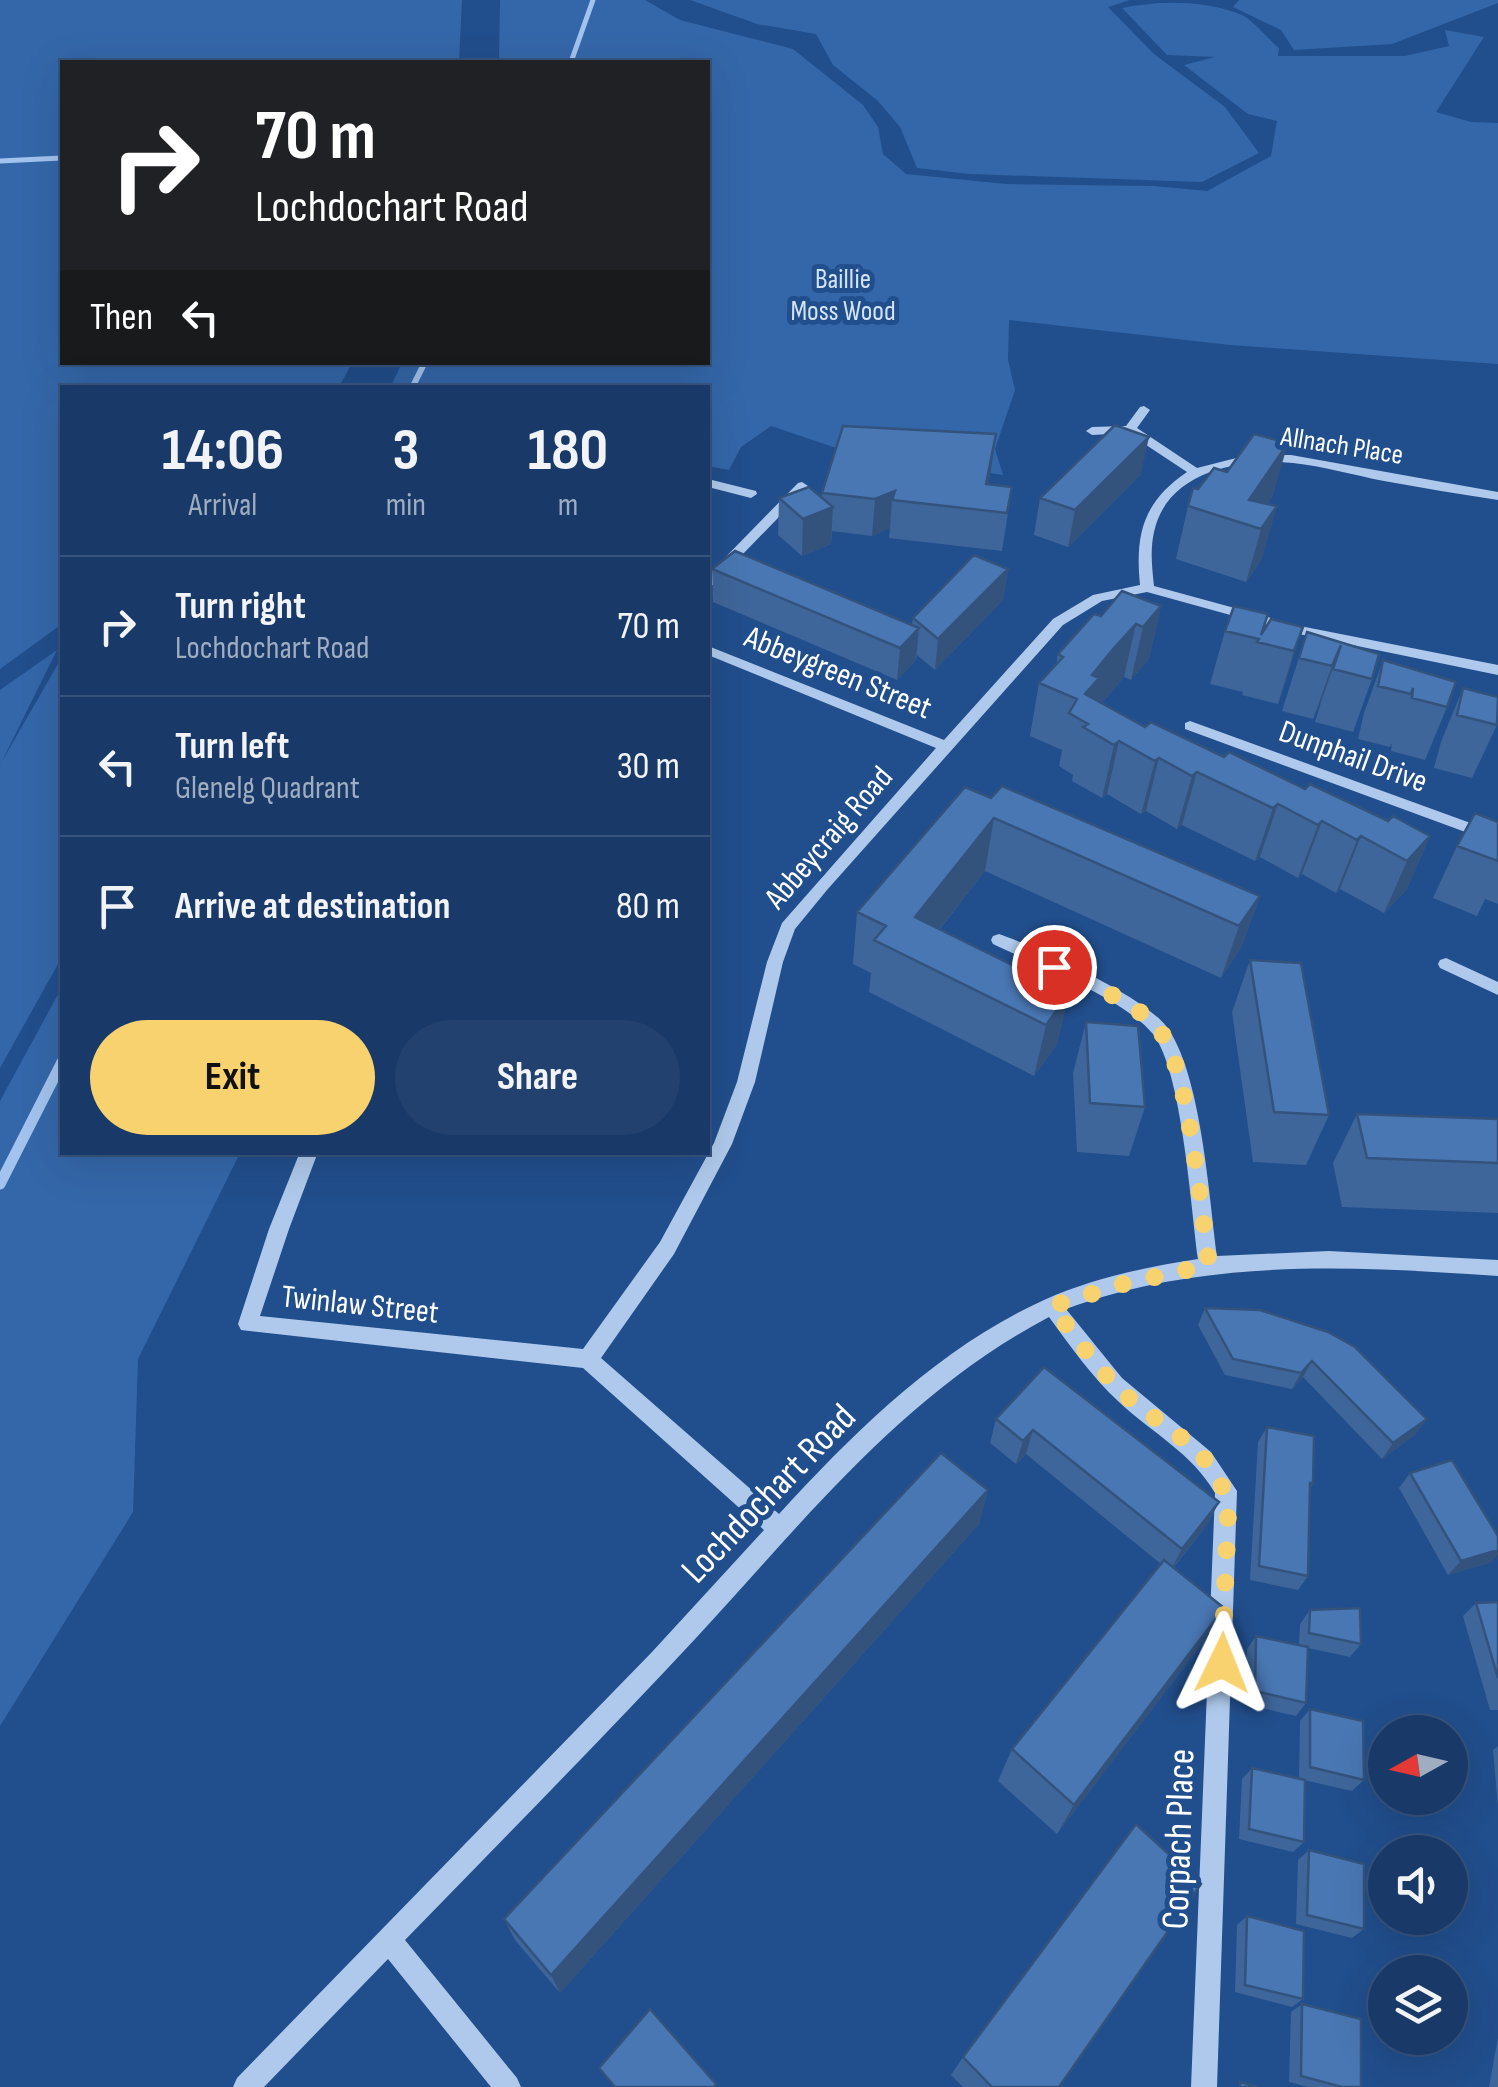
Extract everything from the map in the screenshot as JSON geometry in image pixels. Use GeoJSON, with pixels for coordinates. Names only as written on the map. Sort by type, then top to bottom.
{"type":"FeatureCollection","features":[{"type":"Feature","properties":{"kind":"street"},"geometry":{"type":"LineString","coordinates":[[1130,429],[1144,410]]}},
{"type":"Feature","properties":{"kind":"street"},"geometry":{"type":"LineString","coordinates":[[1092,431],[1130,429],[1197,473]]}},
{"type":"Feature","properties":{"kind":"street","name":"Allnach Place"},"geometry":{"type":"LineString","coordinates":[[1147,588],[1142,547],[1146,525],[1169,491],[1197,473],[1241,461],[1277,458],[1498,496]]}},
{"type":"Feature","properties":{"kind":"street"},"geometry":{"type":"LineString","coordinates":[[710,483],[751,494]]}},
{"type":"Feature","properties":{"kind":"street"},"geometry":{"type":"LineString","coordinates":[[710,580],[802,486]]}},
{"type":"Feature","properties":{"kind":"street","name":"Abbeycraig Road"},"geometry":{"type":"LineString","coordinates":[[588,1359],[667,1248],[723,1144],[746,1082],[775,962],[788,928],[820,886],[1058,622],[1098,598],[1147,588],[1299,630],[1498,670]]}},
{"type":"Feature","properties":{"kind":"street","name":"Abbeygreen Street"},"geometry":{"type":"LineString","coordinates":[[710,651],[948,747]]}},
{"type":"Feature","properties":{"kind":"street","name":"Dunphail Drive"},"geometry":{"type":"LineString","coordinates":[[1190,726],[1498,839]]}},
{"type":"Feature","properties":{"kind":"street"},"geometry":{"type":"LineString","coordinates":[[998,940],[1134,1010],[1158,1029],[1177,1061],[1209,1265]]}},
{"type":"Feature","properties":{"kind":"street"},"geometry":{"type":"LineString","coordinates":[[1446,964],[1498,988]]}},
{"type":"Feature","properties":{"kind":"street","name":"Twinlaw Street"},"geometry":{"type":"LineString","coordinates":[[308,1155],[248,1324],[588,1359]]}},
{"type":"Feature","properties":{"kind":"street","name":"Lochdochart Road"},"geometry":{"type":"LineString","coordinates":[[246,2087],[662,1658],[779,1529],[926,1384],[965,1356],[1052,1306],[1123,1284],[1209,1265],[1304,1257],[1498,1268]]}},
{"type":"Feature","properties":{"kind":"street","name":"Corpach Place"},"geometry":{"type":"LineString","coordinates":[[1052,1306],[1115,1386],[1200,1453],[1216,1470],[1226,1491],[1204,2087]]}},
{"type":"Feature","properties":{"kind":"street"},"geometry":{"type":"LineString","coordinates":[[588,1359],[779,1529]]}},
{"type":"Feature","properties":{"kind":"street"},"geometry":{"type":"LineString","coordinates":[[389,1940],[508,2087]]}},
{"type":"Feature","properties":{"kind":"green space"},"geometry":{"type":"Polygon","coordinates":[[[0,0],[462,0],[459,60],[60,60],[60,365],[351,365],[340,385],[60,385],[60,625],[0,669],[0,0]]]}},
{"type":"Feature","properties":{"kind":"green space","name":"Baillie Moss Wood"},"geometry":{"type":"Polygon","coordinates":[[[500,0],[645,0],[680,20],[793,49],[863,105],[878,127],[883,154],[906,174],[1006,184],[1153,186],[1207,191],[1271,156],[1277,121],[1248,114],[1184,65],[1215,57],[1167,55],[1122,8],[1183,3],[1228,10],[1256,26],[1279,48],[1278,56],[1405,56],[1449,46],[1445,30],[1484,37],[1436,112],[1471,122],[1498,123],[1498,364],[1230,345],[1009,320],[1008,360],[1015,390],[995,449],[1003,475],[845,451],[771,426],[741,447],[729,470],[710,466],[710,385],[391,385],[401,365],[710,365],[710,60],[499,60],[500,0]]]}},
{"type":"Feature","properties":{"kind":"green space"},"geometry":{"type":"Polygon","coordinates":[[[690,0],[1130,0],[1108,7],[1154,54],[1225,107],[1259,153],[1202,182],[970,174],[917,168],[900,127],[878,101],[833,65],[816,34],[757,24],[690,0]]]}},
{"type":"Feature","properties":{"kind":"green space"},"geometry":{"type":"Polygon","coordinates":[[[1239,0],[1498,3],[1392,44],[1294,50],[1281,30],[1233,7],[1239,0]]]}},
{"type":"Feature","properties":{"kind":"green space"},"geometry":{"type":"Polygon","coordinates":[[[57,650],[1,763],[60,660],[60,961],[0,1068],[0,690],[57,650]]]}},
{"type":"Feature","properties":{"kind":"green space"},"geometry":{"type":"Polygon","coordinates":[[[60,991],[60,1155],[239,1155],[138,1359],[133,1512],[0,1726],[0,1101],[60,991]]]}},
{"type":"Feature","properties":{"kind":"building"},"geometry":{"type":"Polygon","coordinates":[[[1115,425],[1149,437],[1075,510],[1040,498],[1115,425]]]}},
{"type":"Feature","properties":{"kind":"building"},"geometry":{"type":"Polygon","coordinates":[[[843,426],[996,434],[986,484],[1012,487],[1007,513],[892,500],[895,491],[875,499],[822,493],[843,426]]]}},
{"type":"Feature","properties":{"kind":"building"},"geometry":{"type":"Polygon","coordinates":[[[1254,434],[1288,443],[1249,500],[1277,506],[1261,529],[1188,506],[1193,488],[1198,489],[1214,468],[1227,472],[1254,434]]]}},
{"type":"Feature","properties":{"kind":"building"},"geometry":{"type":"Polygon","coordinates":[[[809,487],[833,507],[803,519],[779,498],[809,487]]]}},
{"type":"Feature","properties":{"kind":"building"},"geometry":{"type":"Polygon","coordinates":[[[735,551],[919,628],[900,648],[712,569],[735,551]]]}},
{"type":"Feature","properties":{"kind":"building"},"geometry":{"type":"Polygon","coordinates":[[[974,555],[1008,569],[938,639],[913,618],[974,555]]]}},
{"type":"Feature","properties":{"kind":"building"},"geometry":{"type":"Polygon","coordinates":[[[1122,591],[1161,606],[1143,627],[1136,624],[1114,648],[1092,675],[1099,678],[1085,694],[1145,727],[1151,722],[1224,757],[1229,752],[1305,789],[1310,784],[1388,821],[1393,816],[1430,836],[1407,861],[1361,836],[1357,840],[1322,821],[1318,825],[1278,804],[1273,808],[1197,772],[1192,776],[1159,758],[1155,761],[1119,741],[1114,745],[1083,727],[1088,724],[1069,713],[1077,699],[1039,683],[1063,657],[1058,654],[1094,614],[1101,616],[1122,591]]]}},
{"type":"Feature","properties":{"kind":"building"},"geometry":{"type":"Polygon","coordinates":[[[1234,606],[1268,614],[1261,635],[1271,619],[1303,627],[1294,651],[1225,631],[1234,606]]]}},
{"type":"Feature","properties":{"kind":"building"},"geometry":{"type":"Polygon","coordinates":[[[1307,632],[1379,654],[1372,679],[1333,669],[1341,645],[1332,666],[1299,658],[1307,632]]]}},
{"type":"Feature","properties":{"kind":"building"},"geometry":{"type":"Polygon","coordinates":[[[1383,660],[1456,682],[1447,707],[1412,698],[1413,688],[1411,694],[1378,686],[1383,660]]]}},
{"type":"Feature","properties":{"kind":"building"},"geometry":{"type":"Polygon","coordinates":[[[1463,688],[1498,697],[1497,725],[1457,715],[1463,688]]]}},
{"type":"Feature","properties":{"kind":"building"},"geometry":{"type":"Polygon","coordinates":[[[1002,786],[1260,896],[1239,926],[994,818],[915,917],[1069,993],[1046,1025],[874,940],[886,926],[857,912],[965,787],[991,798],[1002,786]]]}},
{"type":"Feature","properties":{"kind":"building"},"geometry":{"type":"Polygon","coordinates":[[[1475,813],[1498,822],[1498,861],[1457,846],[1475,813]]]}},
{"type":"Feature","properties":{"kind":"building"},"geometry":{"type":"Polygon","coordinates":[[[1250,960],[1301,963],[1329,1115],[1274,1112],[1250,960]]]}},
{"type":"Feature","properties":{"kind":"building"},"geometry":{"type":"Polygon","coordinates":[[[1086,1022],[1138,1026],[1145,1107],[1090,1103],[1086,1022]]]}},
{"type":"Feature","properties":{"kind":"building"},"geometry":{"type":"Polygon","coordinates":[[[1357,1114],[1498,1119],[1498,1163],[1367,1158],[1357,1114]]]}},
{"type":"Feature","properties":{"kind":"building"},"geometry":{"type":"Polygon","coordinates":[[[1205,1308],[1260,1310],[1328,1332],[1355,1347],[1427,1419],[1393,1443],[1312,1361],[1301,1373],[1233,1359],[1205,1308]]]}},
{"type":"Feature","properties":{"kind":"building"},"geometry":{"type":"Polygon","coordinates":[[[1044,1367],[1219,1502],[1182,1549],[1033,1430],[1023,1441],[996,1419],[1044,1367]]]}},
{"type":"Feature","properties":{"kind":"building"},"geometry":{"type":"Polygon","coordinates":[[[1267,1427],[1314,1436],[1308,1576],[1259,1566],[1267,1427]]]}},
{"type":"Feature","properties":{"kind":"building"},"geometry":{"type":"Polygon","coordinates":[[[941,1453],[988,1490],[551,1975],[504,1919],[941,1453]]]}},
{"type":"Feature","properties":{"kind":"building"},"geometry":{"type":"Polygon","coordinates":[[[1452,1460],[1498,1536],[1498,1550],[1461,1561],[1410,1473],[1452,1460]]]}},
{"type":"Feature","properties":{"kind":"building"},"geometry":{"type":"Polygon","coordinates":[[[1164,1560],[1224,1608],[1074,1805],[1012,1749],[1164,1560]]]}},
{"type":"Feature","properties":{"kind":"building"},"geometry":{"type":"Polygon","coordinates":[[[1498,1602],[1498,1678],[1476,1603],[1498,1602]]]}},
{"type":"Feature","properties":{"kind":"building"},"geometry":{"type":"Polygon","coordinates":[[[1360,1608],[1361,1644],[1309,1633],[1310,1610],[1360,1608]]]}},
{"type":"Feature","properties":{"kind":"building"},"geometry":{"type":"Polygon","coordinates":[[[1256,1636],[1308,1647],[1306,1703],[1255,1691],[1256,1636]]]}},
{"type":"Feature","properties":{"kind":"building"},"geometry":{"type":"Polygon","coordinates":[[[1310,1709],[1363,1721],[1364,1780],[1310,1767],[1310,1709]]]}},
{"type":"Feature","properties":{"kind":"building"},"geometry":{"type":"Polygon","coordinates":[[[1252,1768],[1305,1780],[1304,1842],[1249,1829],[1252,1768]]]}},
{"type":"Feature","properties":{"kind":"building"},"geometry":{"type":"Polygon","coordinates":[[[1136,1824],[1201,1884],[1059,2087],[992,2087],[963,2057],[1136,1824]]]}},
{"type":"Feature","properties":{"kind":"building"},"geometry":{"type":"Polygon","coordinates":[[[1309,1850],[1364,1864],[1364,1929],[1307,1915],[1309,1850]]]}},
{"type":"Feature","properties":{"kind":"building"},"geometry":{"type":"Polygon","coordinates":[[[1247,1916],[1304,1931],[1303,1999],[1245,1985],[1247,1916]]]}},
{"type":"Feature","properties":{"kind":"building"},"geometry":{"type":"Polygon","coordinates":[[[1302,2004],[1361,2019],[1361,2087],[1342,2087],[1301,2076],[1302,2004]]]}},
{"type":"Feature","properties":{"kind":"building"},"geometry":{"type":"Polygon","coordinates":[[[650,2009],[716,2084],[714,2087],[615,2087],[599,2068],[650,2009]]]}},
{"type":"Feature","properties":{"kind":"waterway"},"geometry":{"type":"LineString","coordinates":[[572,60],[593,0]]}},
{"type":"Feature","properties":{"kind":"waterway"},"geometry":{"type":"LineString","coordinates":[[0,161],[60,158]]}},
{"type":"Feature","properties":{"kind":"waterway"},"geometry":{"type":"LineString","coordinates":[[414,385],[424,365]]}},
{"type":"Feature","properties":{"kind":"waterway"},"geometry":{"type":"LineString","coordinates":[[0,1184],[60,1066]]}},
{"type":"Feature","properties":{"kind":"route"},"geometry":{"type":"LineString","coordinates":[[1054,967],[1134,1010],[1158,1029],[1177,1061],[1209,1265],[1123,1284],[1052,1306],[1115,1386],[1200,1453],[1216,1470],[1226,1491],[1222,1663]]}}]}
